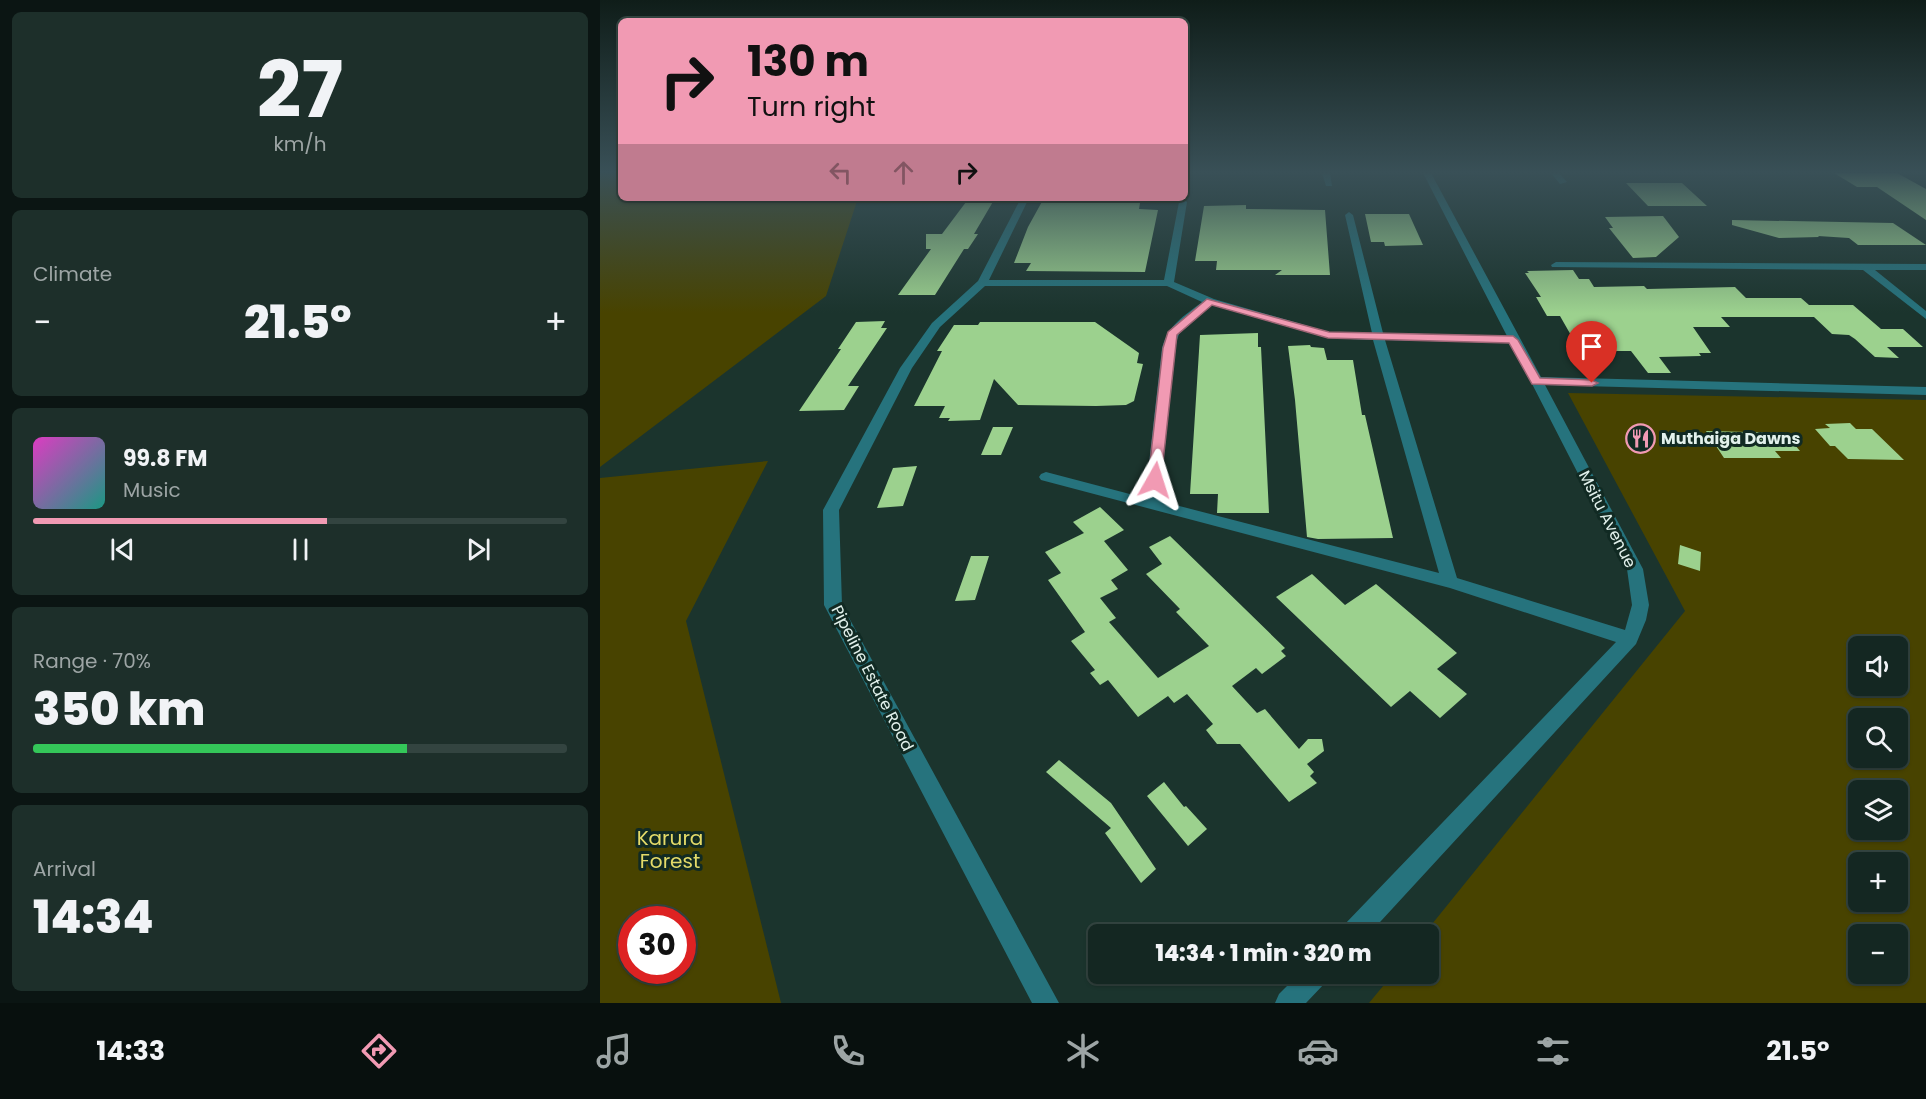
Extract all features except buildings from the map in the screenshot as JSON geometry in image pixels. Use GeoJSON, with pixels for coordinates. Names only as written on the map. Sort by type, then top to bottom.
{"type":"FeatureCollection","features":[{"type":"Feature","properties":{"kind":"street","name":"Pipeline Estate Road"},"geometry":{"type":"LineString","coordinates":[[1014,220],[982,283],[936,325],[906,368],[831,510],[833,606],[1046,1003]]}},
{"type":"Feature","properties":{"kind":"street"},"geometry":{"type":"LineString","coordinates":[[1169,284],[1180,220]]}},
{"type":"Feature","properties":{"kind":"street"},"geometry":{"type":"LineString","coordinates":[[1350,220],[1378,336],[1450,582]]}},
{"type":"Feature","properties":{"kind":"street","name":"Msitu Avenue"},"geometry":{"type":"LineString","coordinates":[[1362,924],[1630,639],[1640,616],[1643,601],[1635,569],[1451,220]]}},
{"type":"Feature","properties":{"kind":"street"},"geometry":{"type":"LineString","coordinates":[[1556,265],[1926,267]]}},
{"type":"Feature","properties":{"kind":"street"},"geometry":{"type":"LineString","coordinates":[[1865,267],[1926,316]]}},
{"type":"Feature","properties":{"kind":"street"},"geometry":{"type":"LineString","coordinates":[[982,283],[1169,284],[1210,302],[1328,335],[1513,340]]}},
{"type":"Feature","properties":{"kind":"street"},"geometry":{"type":"LineString","coordinates":[[1152,502],[1168,348],[1172,334],[1210,302]]}},
{"type":"Feature","properties":{"kind":"street"},"geometry":{"type":"LineString","coordinates":[[1536,381],[1926,391]]}},
{"type":"Feature","properties":{"kind":"street"},"geometry":{"type":"LineString","coordinates":[[1046,477],[1152,502],[1450,582],[1630,639]]}},
{"type":"Feature","properties":{"kind":"street"},"geometry":{"type":"LineString","coordinates":[[1288,1003],[1306,984]]}},
{"type":"Feature","properties":{"kind":"green space"},"geometry":{"type":"Polygon","coordinates":[[[600,220],[851,220],[826,296],[600,467],[600,220]]]}},
{"type":"Feature","properties":{"kind":"green space"},"geometry":{"type":"Polygon","coordinates":[[[1568,393],[1926,400],[1926,1003],[1369,1003],[1385,984],[1439,984],[1439,924],[1432,924],[1685,611],[1568,393]]]}},
{"type":"Feature","properties":{"kind":"green space","name":"Karura Forest"},"geometry":{"type":"Polygon","coordinates":[[[768,461],[686,621],[781,1003],[600,1003],[600,478],[768,461]]]}},
{"type":"Feature","properties":{"kind":"place","name":"Muthaiga Dawns"},"geometry":{"type":"Point","coordinates":[1640,438]}},
{"type":"Feature","properties":{"kind":"route"},"geometry":{"type":"LineString","coordinates":[[1155,480],[1168,348],[1172,334],[1182,323],[1210,302],[1328,335],[1513,340],[1536,381],[1592,383]]}}]}
